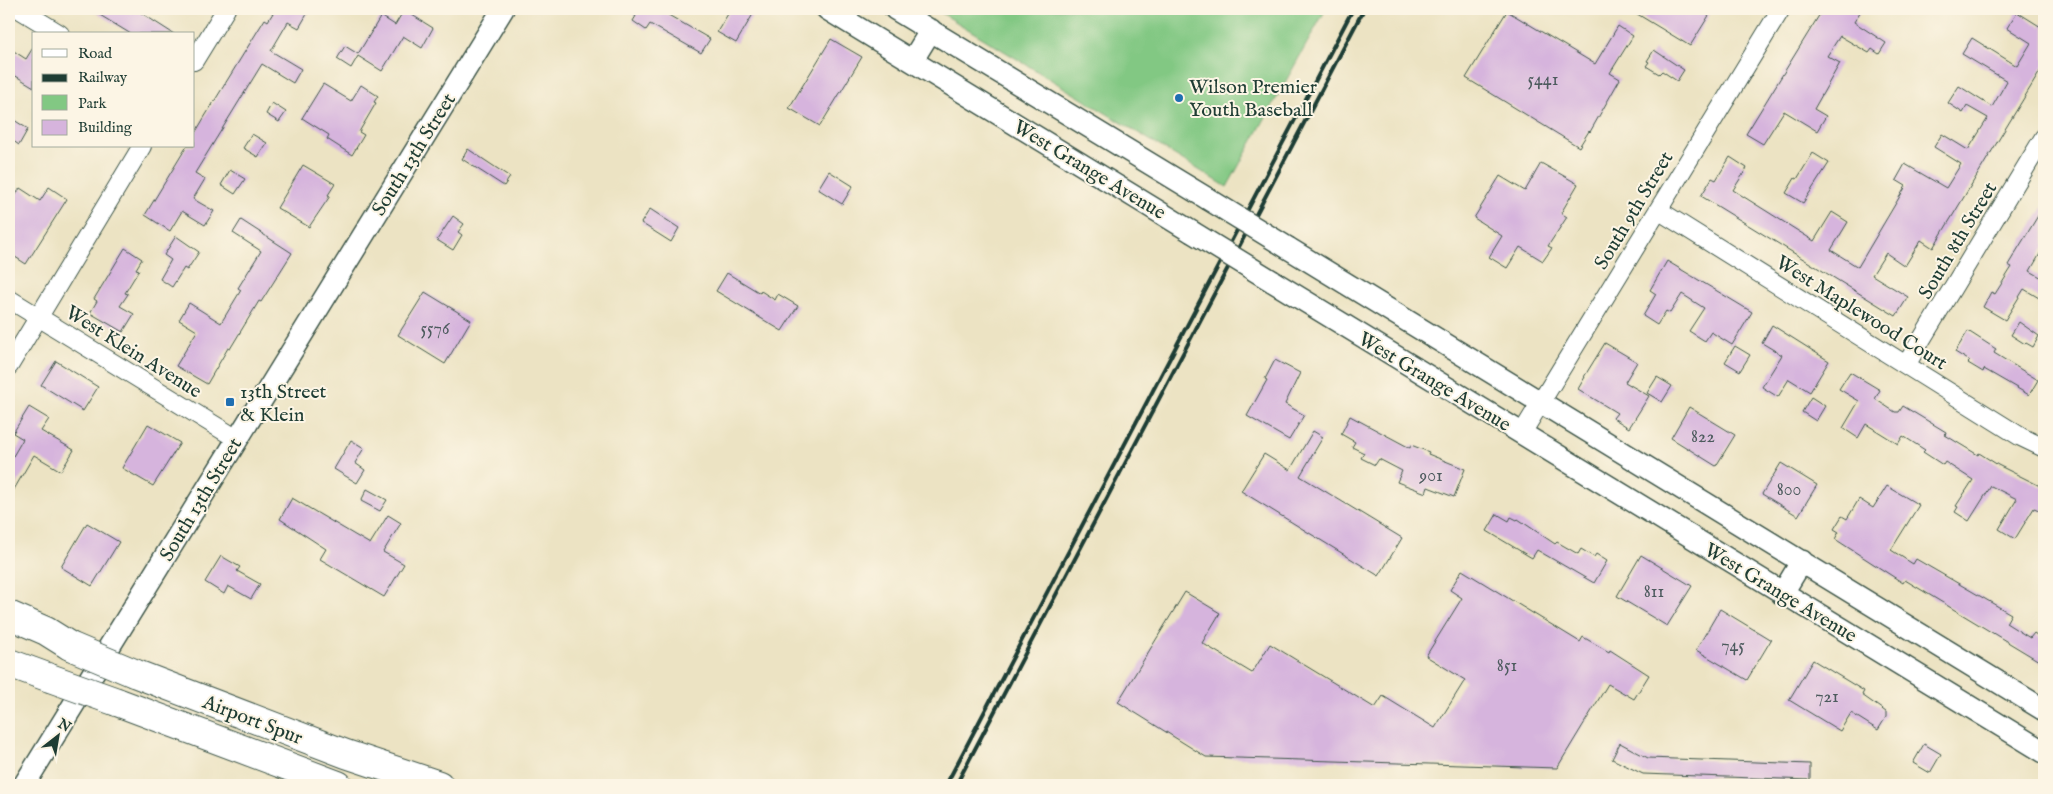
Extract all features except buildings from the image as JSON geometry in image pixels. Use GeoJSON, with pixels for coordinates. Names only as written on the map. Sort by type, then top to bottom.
{"type":"FeatureCollection","features":[{"type":"Feature","properties":{"kind":"highway"},"geometry":{"type":"LineString","coordinates":[[9,615],[46,631],[70,646]]}},
{"type":"Feature","properties":{"kind":"highway"},"geometry":{"type":"LineString","coordinates":[[9,629],[45,642],[70,646]]}},
{"type":"Feature","properties":{"kind":"highway","name":"Airport Spur"},"geometry":{"type":"LineString","coordinates":[[70,646],[134,673],[346,754],[438,785]]}},
{"type":"Feature","properties":{"kind":"highway","name":"Airport Spur"},"geometry":{"type":"LineString","coordinates":[[9,663],[338,785]]}},
{"type":"Feature","properties":{"kind":"street"},"geometry":{"type":"LineString","coordinates":[[19,9],[57,32]]}},
{"type":"Feature","properties":{"kind":"street"},"geometry":{"type":"LineString","coordinates":[[195,59],[226,9]]}},
{"type":"Feature","properties":{"kind":"street","name":"South 13th Street"},"geometry":{"type":"LineString","coordinates":[[24,785],[503,9]]}},
{"type":"Feature","properties":{"kind":"street","name":"West Grange Avenue"},"geometry":{"type":"LineString","coordinates":[[827,9],[1782,594],[2042,748]]}},
{"type":"Feature","properties":{"kind":"street","name":"West Grange Avenue"},"geometry":{"type":"LineString","coordinates":[[896,9],[2044,710]]}},
{"type":"Feature","properties":{"kind":"street","name":"South 9th Street"},"geometry":{"type":"LineString","coordinates":[[1522,434],[1781,9]]}},
{"type":"Feature","properties":{"kind":"street"},"geometry":{"type":"LineString","coordinates":[[912,60],[930,30]]}},
{"type":"Feature","properties":{"kind":"street","name":"South 8th Street"},"geometry":{"type":"LineString","coordinates":[[1906,365],[2044,137]]}},
{"type":"Feature","properties":{"kind":"street"},"geometry":{"type":"LineString","coordinates":[[9,366],[141,148]]}},
{"type":"Feature","properties":{"kind":"street","name":"West Maplewood Court"},"geometry":{"type":"LineString","coordinates":[[1658,210],[2021,437],[2044,448]]}},
{"type":"Feature","properties":{"kind":"street","name":"West Klein Avenue"},"geometry":{"type":"LineString","coordinates":[[9,299],[237,439]]}},
{"type":"Feature","properties":{"kind":"street"},"geometry":{"type":"LineString","coordinates":[[1782,594],[1802,561]]}},
{"type":"Feature","properties":{"kind":"green space","name":"Wilson Premier Youth Baseball"},"geometry":{"type":"Polygon","coordinates":[[[935,9],[1326,9],[1227,187],[935,9]]]}},
{"type":"Feature","properties":{"kind":"railway"},"geometry":{"type":"LineString","coordinates":[[946,785],[1353,9]]}},
{"type":"Feature","properties":{"kind":"railway"},"geometry":{"type":"LineString","coordinates":[[956,785],[1364,9]]}},
{"type":"Feature","properties":{"kind":"place","name":"Wilson Premier Youth Baseball"},"geometry":{"type":"Point","coordinates":[1179,98]}},
{"type":"Feature","properties":{"kind":"place","name":"13th Street & Klein"},"geometry":{"type":"Point","coordinates":[230,402]}}]}
